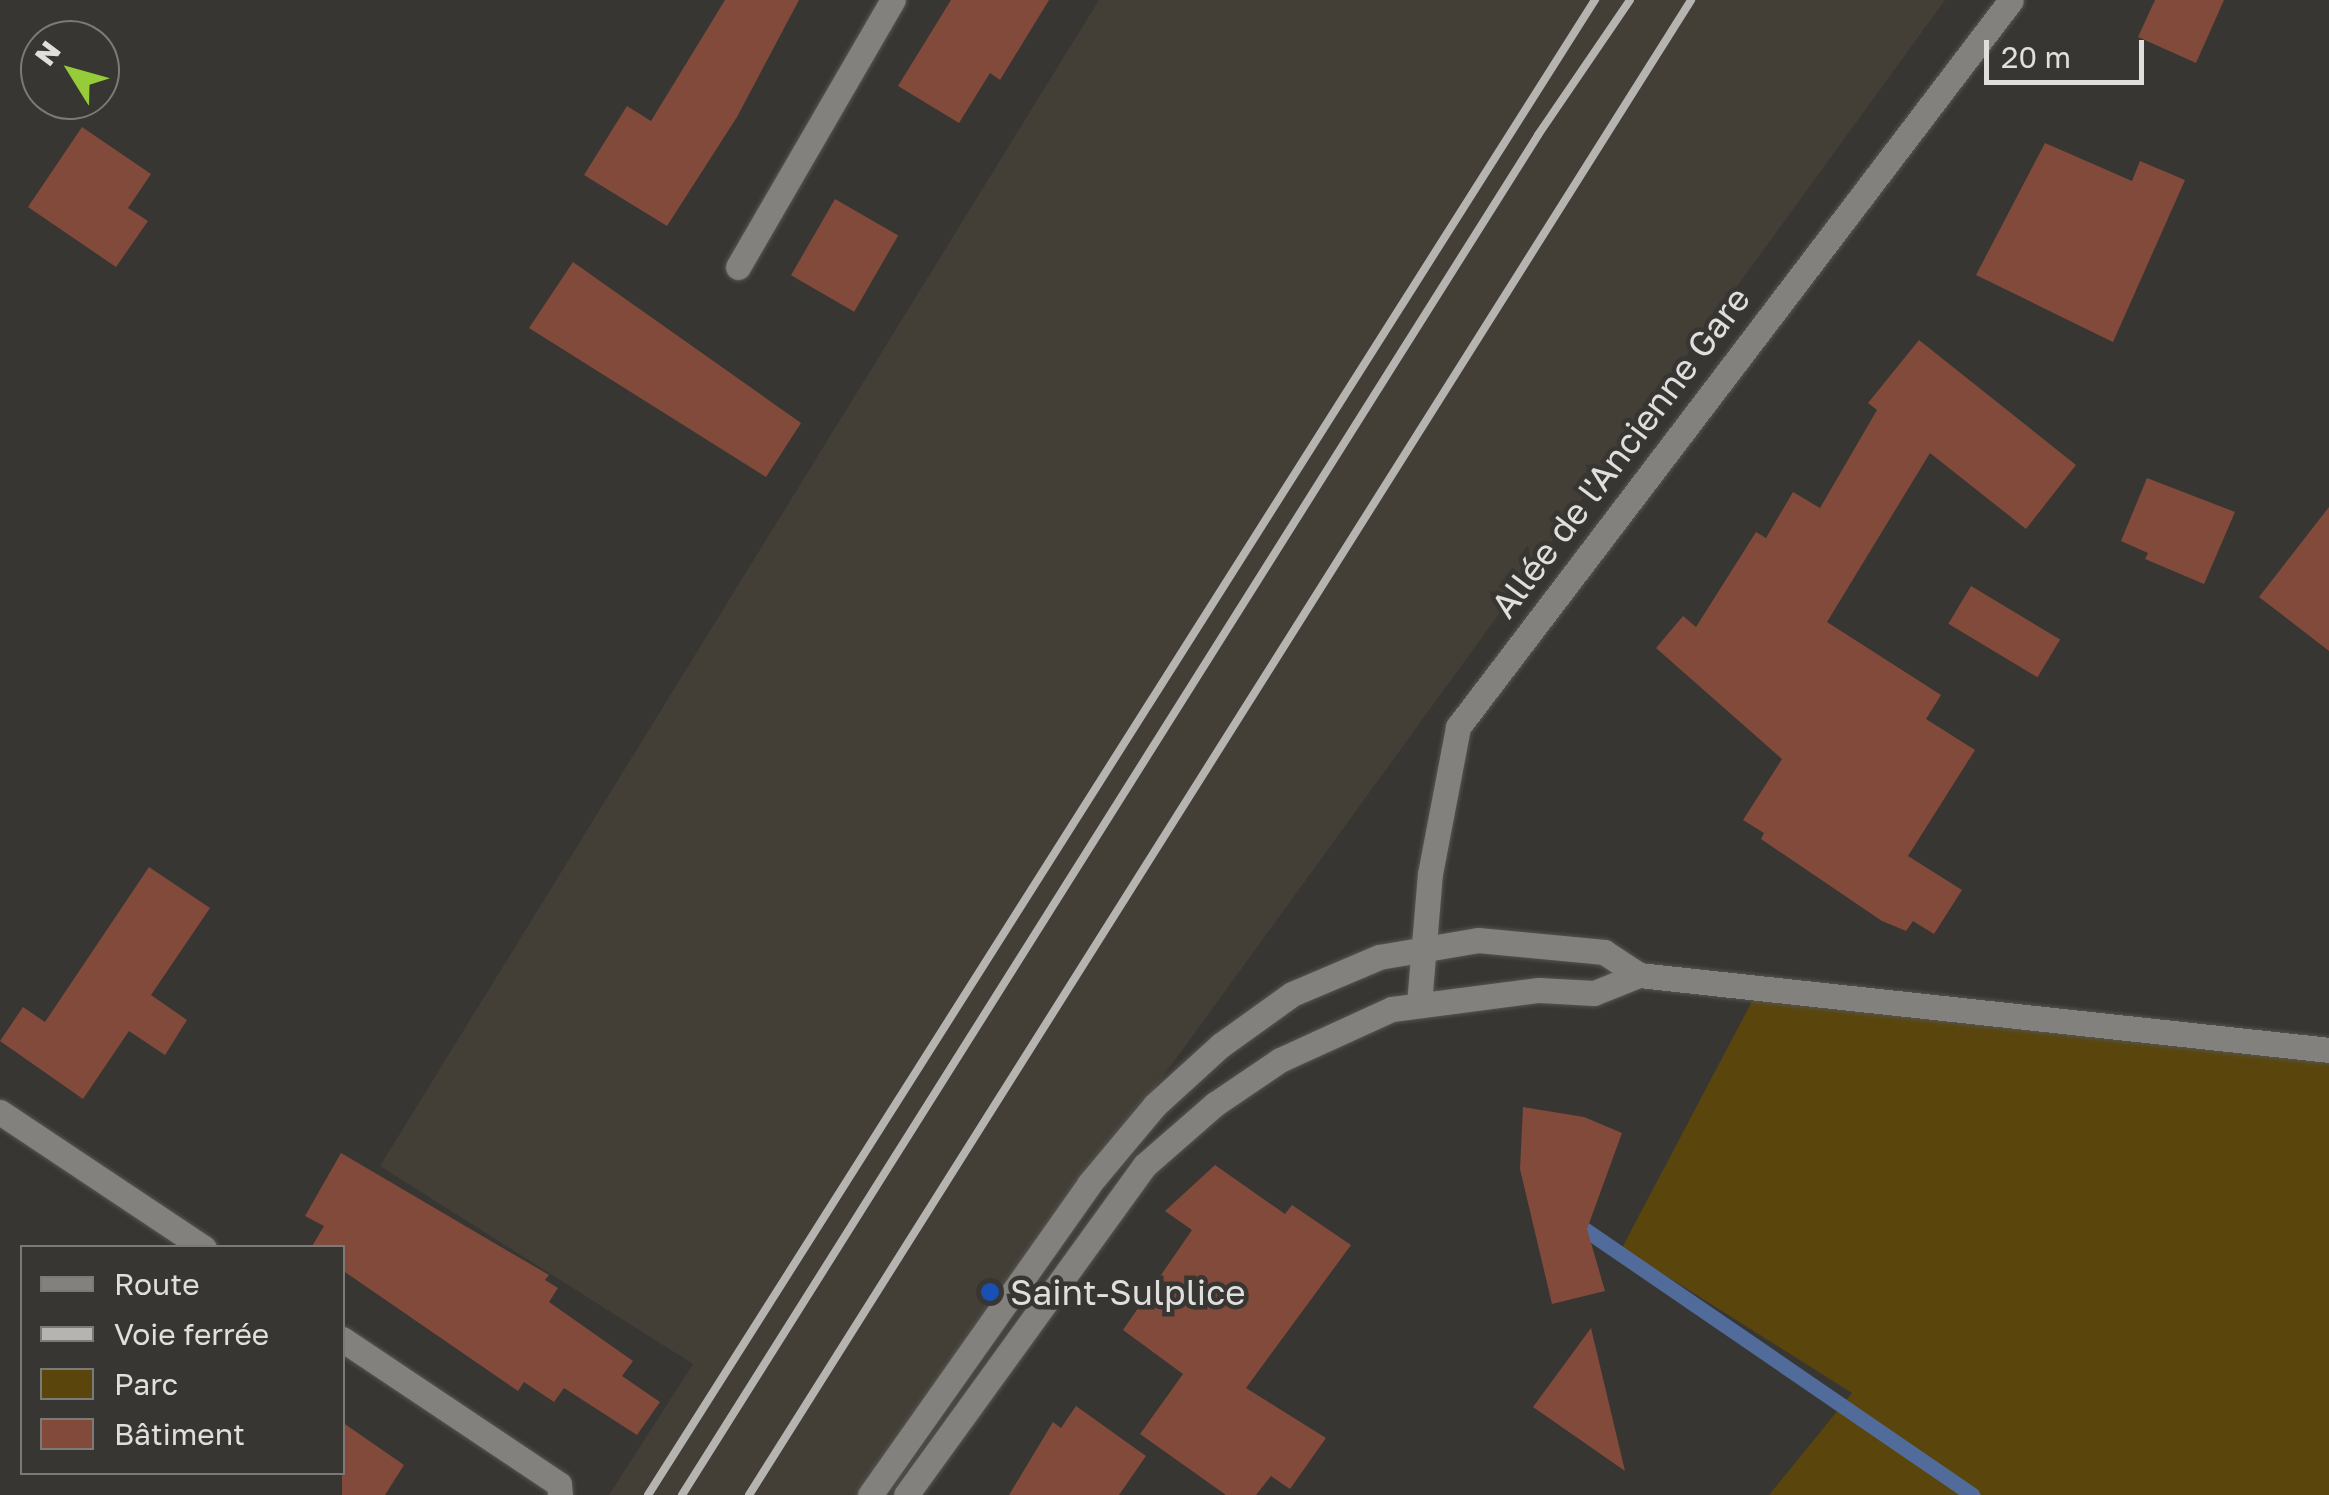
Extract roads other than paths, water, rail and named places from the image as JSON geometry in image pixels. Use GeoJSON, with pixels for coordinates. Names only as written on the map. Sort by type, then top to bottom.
{"type":"FeatureCollection","features":[{"type":"Feature","properties":{"kind":"main road"},"geometry":{"type":"LineString","coordinates":[[738,267],[892,0]]}},
{"type":"Feature","properties":{"kind":"main road","name":"Allée de l'Ancienne Gare"},"geometry":{"type":"LineString","coordinates":[[1419,1004],[1421,949],[1458,727],[2011,0]]}},
{"type":"Feature","properties":{"kind":"main road"},"geometry":{"type":"LineString","coordinates":[[870,1495],[1089,1184],[1155,1105],[1221,1045],[1292,994],[1379,957],[1478,940],[1604,952],[1639,975],[2329,1050]]}},
{"type":"Feature","properties":{"kind":"main road"},"geometry":{"type":"LineString","coordinates":[[906,1495],[1146,1165],[1215,1104],[1280,1060],[1392,1010],[1539,990],[1594,993],[1639,975]]}},
{"type":"Feature","properties":{"kind":"main road"},"geometry":{"type":"LineString","coordinates":[[0,1112],[200,1245]]}},
{"type":"Feature","properties":{"kind":"main road"},"geometry":{"type":"LineString","coordinates":[[345,1342],[560,1489]]}},
{"type":"Feature","properties":{"kind":"waterway"},"geometry":{"type":"LineString","coordinates":[[1574,1222],[1972,1495]]}},
{"type":"Feature","properties":{"kind":"railway"},"geometry":{"type":"LineString","coordinates":[[648,1495],[1595,0]]}},
{"type":"Feature","properties":{"kind":"railway"},"geometry":{"type":"LineString","coordinates":[[682,1495],[1538,135],[1630,0]]}},
{"type":"Feature","properties":{"kind":"railway"},"geometry":{"type":"LineString","coordinates":[[749,1495],[1691,0]]}},
{"type":"Feature","properties":{"kind":"place","name":"Saint-Sulplice"},"geometry":{"type":"Point","coordinates":[990,1292]}}]}
